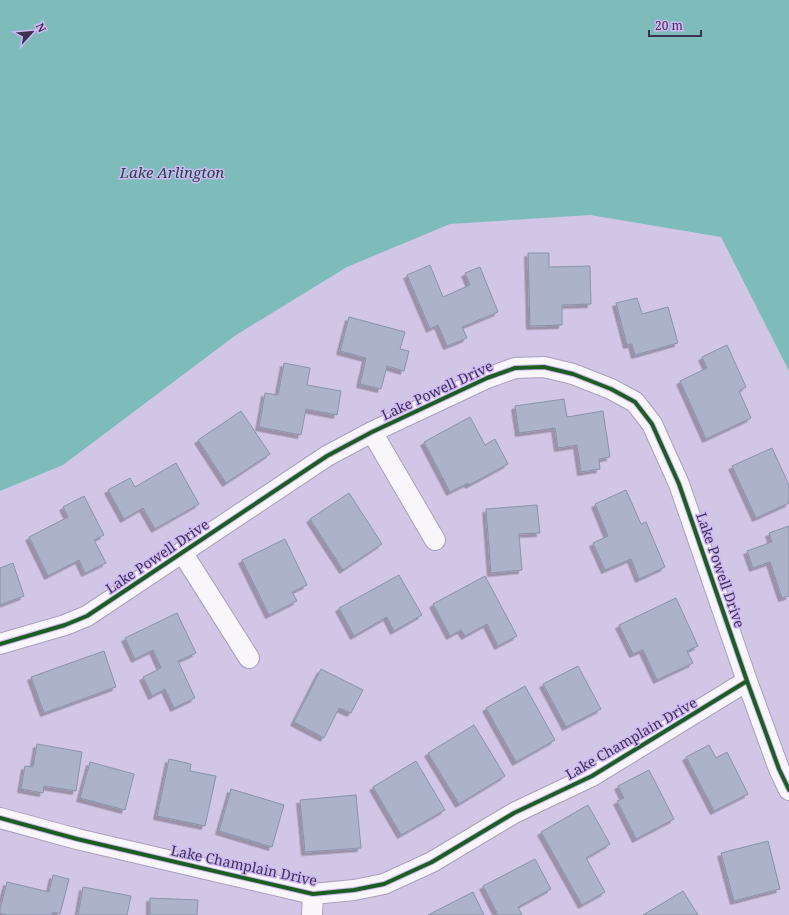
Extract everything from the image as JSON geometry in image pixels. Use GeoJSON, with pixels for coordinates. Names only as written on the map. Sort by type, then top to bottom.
{"type":"FeatureCollection","features":[{"type":"Feature","properties":{"kind":"street","name":"Lake Powell Drive"},"geometry":{"type":"LineString","coordinates":[[0,644],[65,625],[87,616],[327,456],[372,432],[487,378],[515,368],[544,367],[573,374],[611,389],[635,402],[652,424],[679,484],[747,681],[779,769],[789,790]]}},
{"type":"Feature","properties":{"kind":"street"},"geometry":{"type":"LineString","coordinates":[[372,432],[435,540]]}},
{"type":"Feature","properties":{"kind":"street"},"geometry":{"type":"LineString","coordinates":[[182,552],[249,658]]}},
{"type":"Feature","properties":{"kind":"street","name":"Lake Champlain Drive"},"geometry":{"type":"LineString","coordinates":[[0,818],[84,840],[313,894],[354,890],[384,884],[432,862],[514,813],[592,776],[747,681]]}},
{"type":"Feature","properties":{"kind":"street"},"geometry":{"type":"LineString","coordinates":[[312,915],[313,894]]}},
{"type":"Feature","properties":{"kind":"water","name":"Lake Arlington"},"geometry":{"type":"Polygon","coordinates":[[[0,0],[789,0],[789,371],[721,237],[590,215],[450,224],[347,267],[236,335],[63,465],[0,491],[0,0]]]}},
{"type":"Feature","properties":{"kind":"building"},"geometry":{"type":"Polygon","coordinates":[[[528,253],[549,253],[549,267],[590,266],[591,304],[562,305],[562,325],[530,326],[528,253]]]}},
{"type":"Feature","properties":{"kind":"building"},"geometry":{"type":"Polygon","coordinates":[[[430,265],[443,297],[470,285],[465,273],[480,267],[498,312],[462,327],[467,338],[447,346],[438,325],[430,329],[407,275],[430,265]]]}},
{"type":"Feature","properties":{"kind":"building"},"geometry":{"type":"Polygon","coordinates":[[[637,298],[642,314],[668,307],[678,343],[635,355],[632,344],[627,345],[616,303],[637,298]]]}},
{"type":"Feature","properties":{"kind":"building"},"geometry":{"type":"Polygon","coordinates":[[[349,317],[405,332],[400,349],[409,351],[404,371],[387,366],[381,389],[360,384],[366,358],[340,351],[349,317]]]}},
{"type":"Feature","properties":{"kind":"building"},"geometry":{"type":"Polygon","coordinates":[[[727,345],[746,387],[739,391],[751,418],[706,439],[680,381],[707,368],[702,357],[727,345]]]}},
{"type":"Feature","properties":{"kind":"building"},"geometry":{"type":"Polygon","coordinates":[[[284,363],[310,368],[307,385],[341,391],[337,415],[306,409],[301,435],[259,427],[265,393],[278,395],[284,363]]]}},
{"type":"Feature","properties":{"kind":"building"},"geometry":{"type":"Polygon","coordinates":[[[564,399],[567,417],[603,411],[610,457],[599,459],[600,469],[581,472],[577,445],[558,448],[555,428],[519,433],[515,406],[564,399]]]}},
{"type":"Feature","properties":{"kind":"building"},"geometry":{"type":"Polygon","coordinates":[[[241,411],[270,454],[226,483],[198,440],[241,411]]]}},
{"type":"Feature","properties":{"kind":"building"},"geometry":{"type":"Polygon","coordinates":[[[470,417],[485,445],[495,439],[508,464],[469,485],[468,483],[450,492],[424,442],[470,417]]]}},
{"type":"Feature","properties":{"kind":"building"},"geometry":{"type":"Polygon","coordinates":[[[772,448],[789,485],[789,503],[756,518],[732,466],[772,448]]]}},
{"type":"Feature","properties":{"kind":"building"},"geometry":{"type":"Polygon","coordinates":[[[176,463],[199,504],[155,529],[143,508],[124,519],[108,490],[130,478],[135,487],[176,463]]]}},
{"type":"Feature","properties":{"kind":"building"},"geometry":{"type":"Polygon","coordinates":[[[626,490],[641,524],[646,522],[665,567],[639,579],[631,559],[605,570],[593,543],[608,536],[595,504],[626,490]]]}},
{"type":"Feature","properties":{"kind":"building"},"geometry":{"type":"Polygon","coordinates":[[[349,493],[382,544],[343,570],[310,519],[349,493]]]}},
{"type":"Feature","properties":{"kind":"building"},"geometry":{"type":"Polygon","coordinates":[[[84,496],[104,535],[94,540],[106,563],[85,573],[79,560],[48,576],[29,537],[68,517],[63,507],[84,496]]]}},
{"type":"Feature","properties":{"kind":"building"},"geometry":{"type":"Polygon","coordinates":[[[537,505],[540,533],[519,534],[522,570],[491,573],[486,509],[537,505]]]}},
{"type":"Feature","properties":{"kind":"building"},"geometry":{"type":"Polygon","coordinates":[[[789,526],[789,596],[782,598],[770,562],[753,568],[747,551],[772,542],[769,533],[789,526]]]}},
{"type":"Feature","properties":{"kind":"building"},"geometry":{"type":"Polygon","coordinates":[[[285,539],[307,585],[292,592],[297,601],[269,615],[242,560],[285,539]]]}},
{"type":"Feature","properties":{"kind":"building"},"geometry":{"type":"Polygon","coordinates":[[[13,563],[24,596],[0,605],[0,568],[13,563]]]}},
{"type":"Feature","properties":{"kind":"building"},"geometry":{"type":"Polygon","coordinates":[[[399,575],[422,615],[394,631],[387,617],[354,636],[339,608],[399,575]]]}},
{"type":"Feature","properties":{"kind":"building"},"geometry":{"type":"Polygon","coordinates":[[[485,576],[517,636],[498,646],[487,624],[465,636],[461,630],[450,636],[433,604],[485,576]]]}},
{"type":"Feature","properties":{"kind":"building"},"geometry":{"type":"Polygon","coordinates":[[[676,598],[698,646],[687,651],[693,663],[657,680],[643,650],[633,654],[619,625],[676,598]]]}},
{"type":"Feature","properties":{"kind":"building"},"geometry":{"type":"Polygon","coordinates":[[[177,613],[196,653],[178,661],[195,698],[174,708],[165,689],[152,696],[143,677],[161,668],[153,650],[135,659],[125,638],[177,613]]]}},
{"type":"Feature","properties":{"kind":"building"},"geometry":{"type":"Polygon","coordinates":[[[104,651],[116,687],[44,713],[31,677],[104,651]]]}},
{"type":"Feature","properties":{"kind":"building"},"geometry":{"type":"Polygon","coordinates":[[[578,666],[601,709],[566,727],[543,684],[578,666]]]}},
{"type":"Feature","properties":{"kind":"building"},"geometry":{"type":"Polygon","coordinates":[[[321,669],[363,690],[351,713],[339,708],[324,738],[294,722],[321,669]]]}},
{"type":"Feature","properties":{"kind":"building"},"geometry":{"type":"Polygon","coordinates":[[[525,686],[555,740],[516,762],[486,708],[525,686]]]}},
{"type":"Feature","properties":{"kind":"building"},"geometry":{"type":"Polygon","coordinates":[[[474,725],[505,776],[459,804],[428,753],[474,725]]]}},
{"type":"Feature","properties":{"kind":"building"},"geometry":{"type":"Polygon","coordinates":[[[37,744],[82,752],[76,791],[44,786],[43,793],[21,789],[25,766],[33,767],[37,744]]]}},
{"type":"Feature","properties":{"kind":"building"},"geometry":{"type":"Polygon","coordinates":[[[709,745],[716,758],[727,752],[748,794],[714,811],[686,757],[709,745]]]}},
{"type":"Feature","properties":{"kind":"building"},"geometry":{"type":"Polygon","coordinates":[[[169,759],[191,764],[190,771],[216,776],[205,826],[157,816],[169,759]]]}},
{"type":"Feature","properties":{"kind":"building"},"geometry":{"type":"Polygon","coordinates":[[[416,761],[445,810],[401,835],[373,787],[416,761]]]}},
{"type":"Feature","properties":{"kind":"building"},"geometry":{"type":"Polygon","coordinates":[[[90,762],[134,774],[125,810],[80,798],[90,762]]]}},
{"type":"Feature","properties":{"kind":"building"},"geometry":{"type":"Polygon","coordinates":[[[649,770],[674,819],[636,839],[617,801],[624,798],[618,786],[649,770]]]}},
{"type":"Feature","properties":{"kind":"building"},"geometry":{"type":"Polygon","coordinates":[[[231,789],[284,805],[272,847],[219,831],[231,789]]]}},
{"type":"Feature","properties":{"kind":"building"},"geometry":{"type":"Polygon","coordinates":[[[356,795],[361,848],[305,852],[300,800],[356,795]]]}},
{"type":"Feature","properties":{"kind":"building"},"geometry":{"type":"Polygon","coordinates":[[[588,805],[610,844],[586,858],[605,892],[582,905],[541,832],[588,805]]]}},
{"type":"Feature","properties":{"kind":"building"},"geometry":{"type":"Polygon","coordinates":[[[768,841],[780,889],[734,901],[721,853],[768,841]]]}},
{"type":"Feature","properties":{"kind":"building"},"geometry":{"type":"Polygon","coordinates":[[[535,859],[551,889],[518,907],[522,915],[498,915],[483,886],[535,859]]]}},
{"type":"Feature","properties":{"kind":"building"},"geometry":{"type":"Polygon","coordinates":[[[53,875],[69,879],[60,914],[53,912],[52,915],[7,915],[0,913],[7,882],[49,892],[53,875]]]}},
{"type":"Feature","properties":{"kind":"building"},"geometry":{"type":"Polygon","coordinates":[[[83,887],[131,896],[127,915],[78,915],[83,887]]]}},
{"type":"Feature","properties":{"kind":"building"},"geometry":{"type":"Polygon","coordinates":[[[683,891],[698,915],[643,915],[683,891]]]}},
{"type":"Feature","properties":{"kind":"building"},"geometry":{"type":"Polygon","coordinates":[[[473,892],[484,915],[428,915],[473,892]]]}},
{"type":"Feature","properties":{"kind":"building"},"geometry":{"type":"Polygon","coordinates":[[[150,898],[198,900],[197,915],[150,915],[150,898]]]}},
{"type":"Feature","properties":{"kind":"cycle path"},"geometry":{"type":"LineString","coordinates":[[0,644],[65,625],[87,616],[327,456],[372,432],[487,378],[515,368],[544,367],[573,374],[611,389],[635,402],[652,424],[679,484],[747,681],[779,769],[789,790]]}},
{"type":"Feature","properties":{"kind":"cycle path"},"geometry":{"type":"LineString","coordinates":[[0,818],[77,839],[313,894],[354,890],[384,884],[432,862],[514,813],[592,776],[747,681]]}}]}
